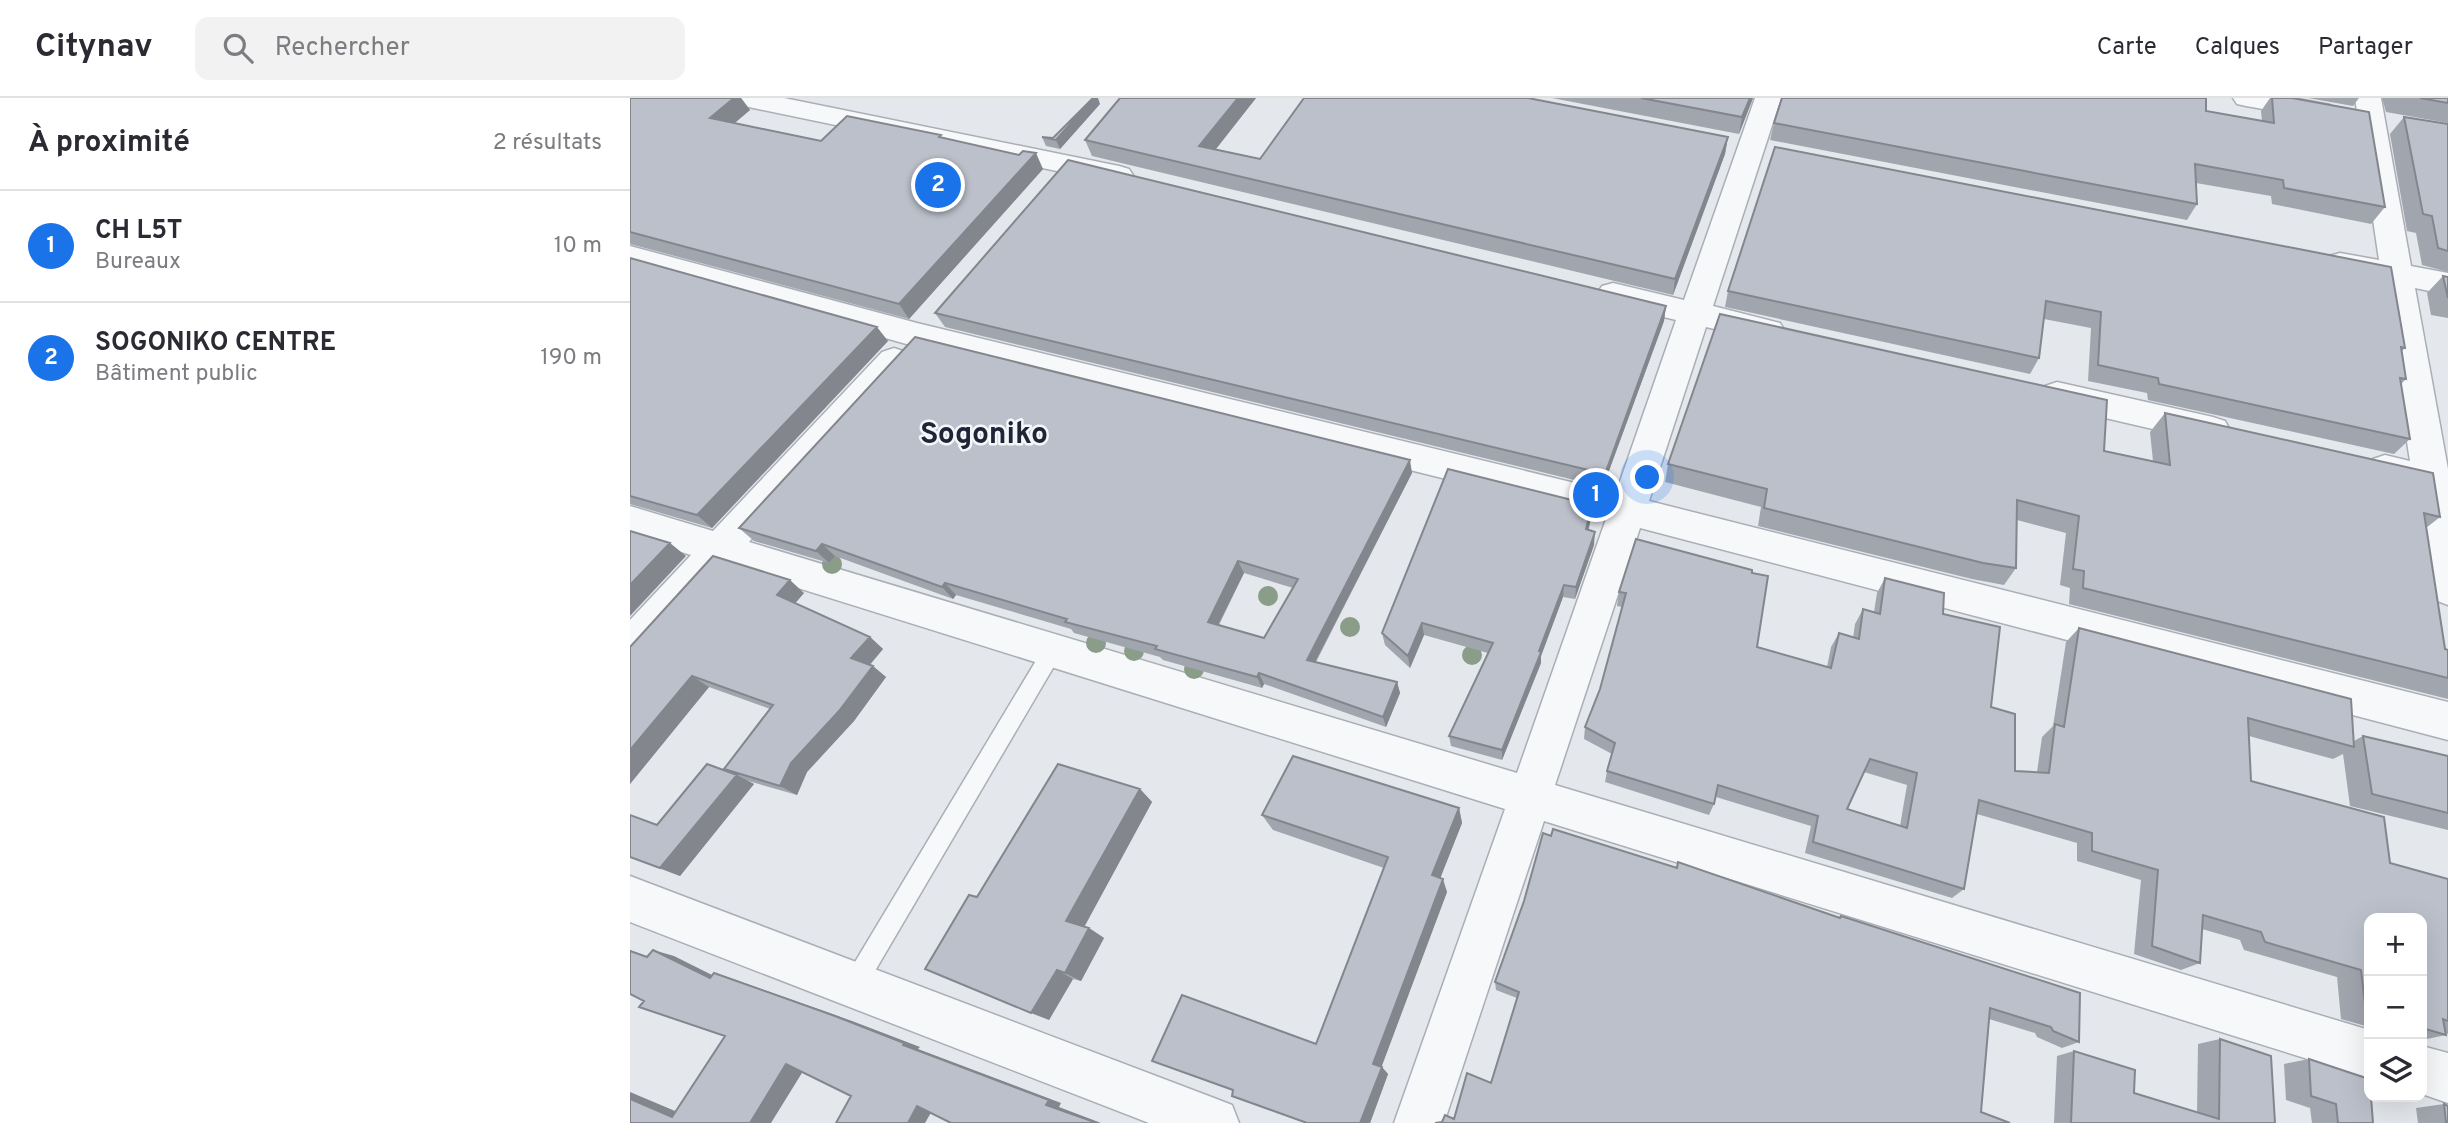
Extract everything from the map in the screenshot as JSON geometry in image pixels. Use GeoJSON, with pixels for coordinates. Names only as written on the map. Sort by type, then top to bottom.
{"type":"FeatureCollection","features":[{"type":"Feature","properties":{"kind":"street"},"geometry":{"type":"LineString","coordinates":[[744,98],[1067,162],[1147,181]]}},
{"type":"Feature","properties":{"kind":"street"},"geometry":{"type":"LineString","coordinates":[[1419,1123],[1768,98]]}},
{"type":"Feature","properties":{"kind":"street"},"geometry":{"type":"LineString","coordinates":[[2246,98],[2379,114],[2397,274],[2439,481],[2448,589]]}},
{"type":"Feature","properties":{"kind":"street"},"geometry":{"type":"LineString","coordinates":[[1040,192],[1091,134]]}},
{"type":"Feature","properties":{"kind":"street"},"geometry":{"type":"LineString","coordinates":[[630,256],[917,335],[1628,510],[2448,721]]}},
{"type":"Feature","properties":{"kind":"street"},"geometry":{"type":"LineString","coordinates":[[2316,258],[2448,284]]}},
{"type":"Feature","properties":{"kind":"street"},"geometry":{"type":"LineString","coordinates":[[1588,288],[1803,338]]}},
{"type":"Feature","properties":{"kind":"street"},"geometry":{"type":"LineString","coordinates":[[630,648],[944,304]]}},
{"type":"Feature","properties":{"kind":"street"},"geometry":{"type":"LineString","coordinates":[[2035,390],[2239,436]]}},
{"type":"Feature","properties":{"kind":"street"},"geometry":{"type":"LineString","coordinates":[[2362,464],[2439,481]]}},
{"type":"Feature","properties":{"kind":"street"},"geometry":{"type":"LineString","coordinates":[[630,521],[2364,1052]]}},
{"type":"Feature","properties":{"kind":"street"},"geometry":{"type":"LineString","coordinates":[[630,899],[1214,1123]]}},
{"type":"Feature","properties":{"kind":"street"},"geometry":{"type":"LineString","coordinates":[[2427,1072],[2448,1078]]}},
{"type":"Feature","properties":{"kind":"lane"},"geometry":{"type":"LineString","coordinates":[[854,985],[1053,650]]}},
{"type":"Feature","properties":{"kind":"building"},"geometry":{"type":"Polygon","coordinates":[[[630,98],[734,98],[710,118],[821,141],[847,116],[941,135],[939,137],[1019,155],[1023,151],[1036,153],[899,304],[630,232],[630,98]]]}},
{"type":"Feature","properties":{"kind":"building"},"geometry":{"type":"Polygon","coordinates":[[[1093,98],[1056,140],[1042,137],[1053,138],[1093,98]]]}},
{"type":"Feature","properties":{"kind":"building"},"geometry":{"type":"Polygon","coordinates":[[[1120,98],[1238,98],[1199,146],[1260,159],[1304,98],[1528,98],[1728,137],[1675,279],[1085,140],[1120,98]]]}},
{"type":"Feature","properties":{"kind":"building"},"geometry":{"type":"Polygon","coordinates":[[[1641,98],[1750,98],[1742,117],[1641,98]]]}},
{"type":"Feature","properties":{"kind":"building"},"geometry":{"type":"Polygon","coordinates":[[[1782,98],[2206,98],[2206,111],[2274,123],[2272,98],[2292,98],[2369,112],[2385,207],[2284,188],[2283,180],[2195,164],[2197,204],[1774,123],[1782,98]]]}},
{"type":"Feature","properties":{"kind":"building"},"geometry":{"type":"Polygon","coordinates":[[[2420,98],[2448,98],[2448,103],[2420,98]]]}},
{"type":"Feature","properties":{"kind":"building"},"geometry":{"type":"Polygon","coordinates":[[[2404,117],[2448,124],[2448,251],[2438,248],[2432,216],[2423,214],[2404,117]]]}},
{"type":"Feature","properties":{"kind":"building"},"geometry":{"type":"Polygon","coordinates":[[[1775,147],[2391,267],[2405,348],[2401,347],[2406,379],[2400,378],[2410,439],[2159,384],[2158,378],[2098,365],[2101,312],[2046,301],[2039,358],[1728,291],[1775,147]]]}},
{"type":"Feature","properties":{"kind":"building"},"geometry":{"type":"Polygon","coordinates":[[[1068,160],[1666,306],[1605,474],[935,313],[1068,160]]]}},
{"type":"Feature","properties":{"kind":"building"},"geometry":{"type":"Polygon","coordinates":[[[630,258],[877,327],[697,515],[630,496],[630,258]]]}},
{"type":"Feature","properties":{"kind":"building"},"geometry":{"type":"Polygon","coordinates":[[[2443,276],[2448,277],[2448,298],[2443,276]]]}},
{"type":"Feature","properties":{"kind":"building"},"geometry":{"type":"Polygon","coordinates":[[[1720,314],[2107,400],[2104,451],[2170,465],[2165,413],[2433,473],[2440,517],[2424,513],[2445,649],[2448,650],[2448,678],[2083,588],[2084,571],[2073,569],[2079,516],[2017,500],[2016,568],[1983,563],[1764,508],[1767,489],[1668,464],[1720,314]]]}},
{"type":"Feature","properties":{"kind":"building"},"geometry":{"type":"Polygon","coordinates":[[[915,337],[1410,460],[1307,660],[1397,682],[1383,717],[1259,673],[1257,677],[1155,649],[1157,646],[1065,622],[1067,619],[945,583],[942,587],[822,544],[816,551],[739,528],[915,337]],[[1238,561],[1208,622],[1264,638],[1298,579],[1238,561]]]}},
{"type":"Feature","properties":{"kind":"building"},"geometry":{"type":"Polygon","coordinates":[[[1448,469],[1592,505],[1586,529],[1595,532],[1576,587],[1564,585],[1502,750],[1449,736],[1493,643],[1422,623],[1408,656],[1382,633],[1448,469]]]}},
{"type":"Feature","properties":{"kind":"building"},"geometry":{"type":"Polygon","coordinates":[[[630,531],[670,543],[630,585],[630,531]]]}},
{"type":"Feature","properties":{"kind":"building"},"geometry":{"type":"Polygon","coordinates":[[[1636,539],[1752,570],[1752,573],[1768,576],[1757,647],[1831,668],[1839,633],[1859,639],[1863,609],[1880,614],[1885,578],[1944,593],[1943,614],[2000,627],[1991,707],[2015,714],[2015,771],[2049,773],[2055,724],[2064,727],[2079,628],[2351,699],[2354,747],[2248,718],[2251,781],[2384,817],[2390,863],[2448,879],[2448,1021],[2443,1019],[2446,1035],[2427,1029],[2427,913],[2364,913],[2364,996],[2361,970],[2265,942],[2261,932],[2203,915],[2200,963],[2152,946],[2158,870],[2092,851],[2092,833],[1979,800],[1964,889],[1813,842],[1818,816],[1718,785],[1714,804],[1607,771],[1615,743],[1585,727],[1600,689],[1626,593],[1619,592],[1636,539]],[[1870,759],[1847,809],[1907,828],[1917,773],[1870,759]]]}},
{"type":"Feature","properties":{"kind":"building"},"geometry":{"type":"Polygon","coordinates":[[[713,556],[790,580],[777,595],[870,637],[851,658],[873,666],[839,711],[791,763],[780,786],[724,769],[773,705],[692,676],[630,750],[630,647],[713,556]]]}},
{"type":"Feature","properties":{"kind":"building"},"geometry":{"type":"Polygon","coordinates":[[[2363,736],[2448,756],[2448,813],[2372,794],[2363,736]]]}},
{"type":"Feature","properties":{"kind":"building"},"geometry":{"type":"Polygon","coordinates":[[[1293,756],[1459,808],[1432,875],[1443,879],[1373,1064],[1382,1067],[1360,1123],[1307,1123],[1232,1096],[1233,1090],[1152,1061],[1182,995],[1316,1044],[1388,857],[1262,815],[1293,756]]]}},
{"type":"Feature","properties":{"kind":"building"},"geometry":{"type":"Polygon","coordinates":[[[707,764],[737,775],[660,868],[630,857],[630,815],[657,825],[707,764]]]}},
{"type":"Feature","properties":{"kind":"building"},"geometry":{"type":"Polygon","coordinates":[[[1058,764],[1140,789],[1066,921],[1089,928],[1065,973],[1057,970],[1031,1013],[925,969],[969,895],[977,897],[1058,764]]]}},
{"type":"Feature","properties":{"kind":"building"},"geometry":{"type":"Polygon","coordinates":[[[1553,829],[1677,868],[1678,862],[1840,918],[1841,916],[2080,993],[2079,1042],[2053,1031],[2051,1027],[1990,1008],[1981,1112],[2010,1123],[1435,1123],[1442,1122],[1445,1115],[1454,1119],[1467,1073],[1491,1083],[1519,992],[1495,982],[1524,901],[1543,833],[1551,836],[1553,829]]]}},
{"type":"Feature","properties":{"kind":"building"},"geometry":{"type":"Polygon","coordinates":[[[653,950],[710,978],[714,973],[835,1016],[904,1043],[903,1045],[1049,1100],[1046,1105],[1097,1123],[951,1123],[917,1106],[908,1123],[836,1123],[851,1096],[786,1064],[750,1123],[630,1123],[630,1099],[672,1117],[725,1036],[639,1007],[644,1001],[630,994],[630,951],[647,957],[653,950]]]}},
{"type":"Feature","properties":{"kind":"building"},"geometry":{"type":"Polygon","coordinates":[[[2220,1039],[2271,1056],[2275,1123],[2071,1123],[2074,1051],[2135,1070],[2134,1093],[2219,1119],[2220,1039]]]}},
{"type":"Feature","properties":{"kind":"building"},"geometry":{"type":"Polygon","coordinates":[[[2309,1059],[2364,1077],[2364,1102],[2371,1102],[2373,1123],[2338,1123],[2336,1104],[2311,1096],[2309,1059]]]}},
{"type":"Feature","properties":{"kind":"building"},"geometry":{"type":"Polygon","coordinates":[[[2444,1104],[2448,1106],[2448,1123],[2446,1123],[2444,1104]]]}},
{"type":"Feature","properties":{"kind":"place","name":"SOGONIKO CENTRE"},"geometry":{"type":"Point","coordinates":[938,185]}},
{"type":"Feature","properties":{"kind":"place","name":"CH L5T"},"geometry":{"type":"Point","coordinates":[1596,495]}},
{"type":"Feature","properties":{"kind":"district","name":"Sogoniko"},"geometry":{"type":"Point","coordinates":[984,435]}}]}
